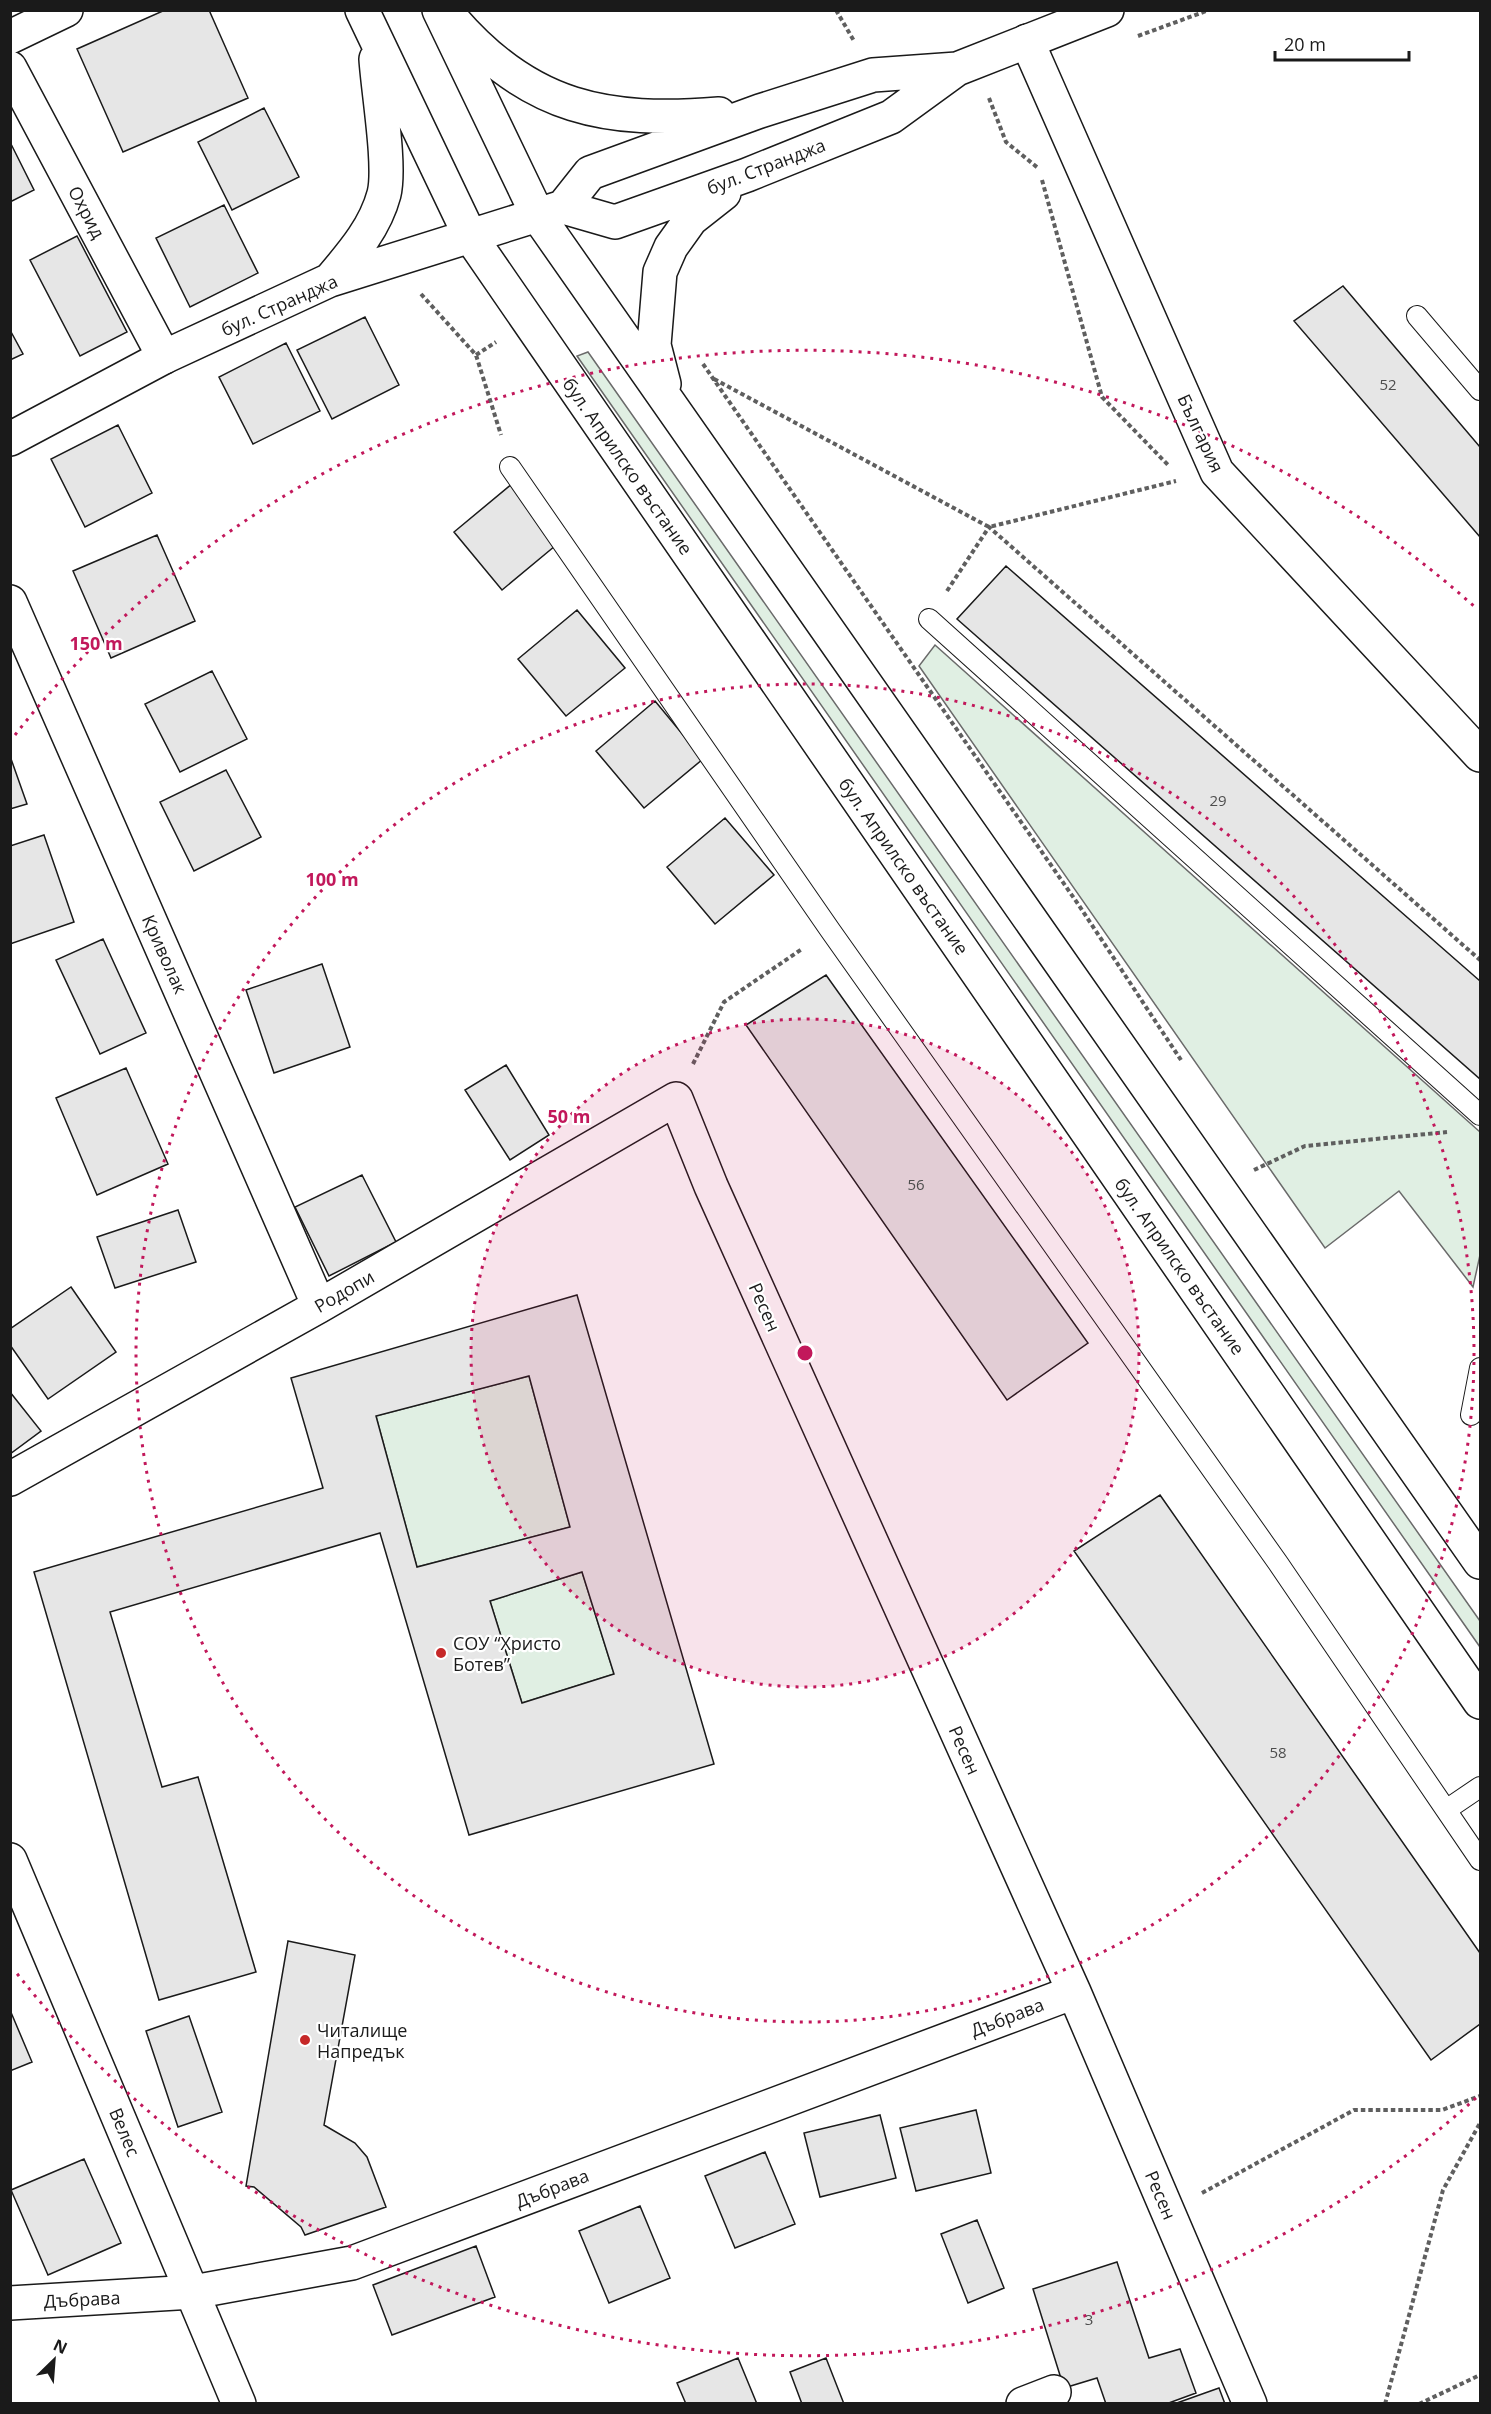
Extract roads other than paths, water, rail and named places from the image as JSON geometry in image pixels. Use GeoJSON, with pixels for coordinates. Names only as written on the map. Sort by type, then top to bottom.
{"type":"FeatureCollection","features":[{"type":"Feature","properties":{"kind":"street"},"geometry":{"type":"LineString","coordinates":[[10,37],[66,10]]}},
{"type":"Feature","properties":{"kind":"street"},"geometry":{"type":"LineString","coordinates":[[439,10],[551,212],[668,401],[1480,1562]]}},
{"type":"Feature","properties":{"kind":"street"},"geometry":{"type":"LineString","coordinates":[[444,10],[475,46],[513,76],[562,101],[598,112],[667,118],[760,111]]}},
{"type":"Feature","properties":{"kind":"street","name":"бул. Странджа"},"geometry":{"type":"LineString","coordinates":[[10,439],[164,357],[330,280],[551,212],[615,222],[747,175],[891,117],[957,69],[1107,10]]}},
{"type":"Feature","properties":{"kind":"street"},"geometry":{"type":"LineString","coordinates":[[330,280],[366,235],[384,193],[385,173],[368,25]]}},
{"type":"Feature","properties":{"kind":"street","name":"бул. Априлско въстание"},"geometry":{"type":"LineString","coordinates":[[368,25],[470,236],[1480,1702]]}},
{"type":"Feature","properties":{"kind":"street","name":"България"},"geometry":{"type":"LineString","coordinates":[[1027,41],[1217,472],[1480,755]]}},
{"type":"Feature","properties":{"kind":"street","name":"Охрид"},"geometry":{"type":"LineString","coordinates":[[10,68],[164,357]]}},
{"type":"Feature","properties":{"kind":"street","name":"бул. Странджа"},"geometry":{"type":"LineString","coordinates":[[551,212],[590,173],[760,111],[873,75],[957,69]]}},
{"type":"Feature","properties":{"kind":"street"},"geometry":{"type":"LineString","coordinates":[[668,401],[654,345],[660,272],[671,247],[691,219],[747,175]]}},
{"type":"Feature","properties":{"kind":"street","name":"Криволак"},"geometry":{"type":"LineString","coordinates":[[10,602],[319,1306]]}},
{"type":"Feature","properties":{"kind":"street","name":"Родопи"},"geometry":{"type":"LineString","coordinates":[[10,1479],[319,1306],[676,1099]]}},
{"type":"Feature","properties":{"kind":"street","name":"Ресен"},"geometry":{"type":"LineString","coordinates":[[676,1099],[711,1186],[1074,1992],[1250,2403]]}},
{"type":"Feature","properties":{"kind":"street","name":"Велес"},"geometry":{"type":"LineString","coordinates":[[10,1860],[239,2403]]}},
{"type":"Feature","properties":{"kind":"street","name":"Дъбрава"},"geometry":{"type":"LineString","coordinates":[[10,2303],[192,2292],[352,2263],[1074,1992]]}},
{"type":"Feature","properties":{"kind":"street"},"geometry":{"type":"LineString","coordinates":[[1023,2403],[1054,2392]]}},
{"type":"Feature","properties":{"kind":"lane"},"geometry":{"type":"LineString","coordinates":[[1417,316],[1480,390]]}},
{"type":"Feature","properties":{"kind":"lane"},"geometry":{"type":"LineString","coordinates":[[510,466],[830,930],[1232,1497],[1480,1860]]}},
{"type":"Feature","properties":{"kind":"lane"},"geometry":{"type":"LineString","coordinates":[[929,619],[1480,1115]]}},
{"type":"Feature","properties":{"kind":"lane"},"geometry":{"type":"LineString","coordinates":[[1471,1415],[1480,1368]]}},
{"type":"Feature","properties":{"kind":"lane"},"geometry":{"type":"LineString","coordinates":[[1446,1810],[1480,1787]]}},
{"type":"Feature","properties":{"kind":"place","name":"СОУ “Христо Ботев”"},"geometry":{"type":"Point","coordinates":[441,1653]}},
{"type":"Feature","properties":{"kind":"place","name":"Читалище Напредък"},"geometry":{"type":"Point","coordinates":[305,2040]}}]}
